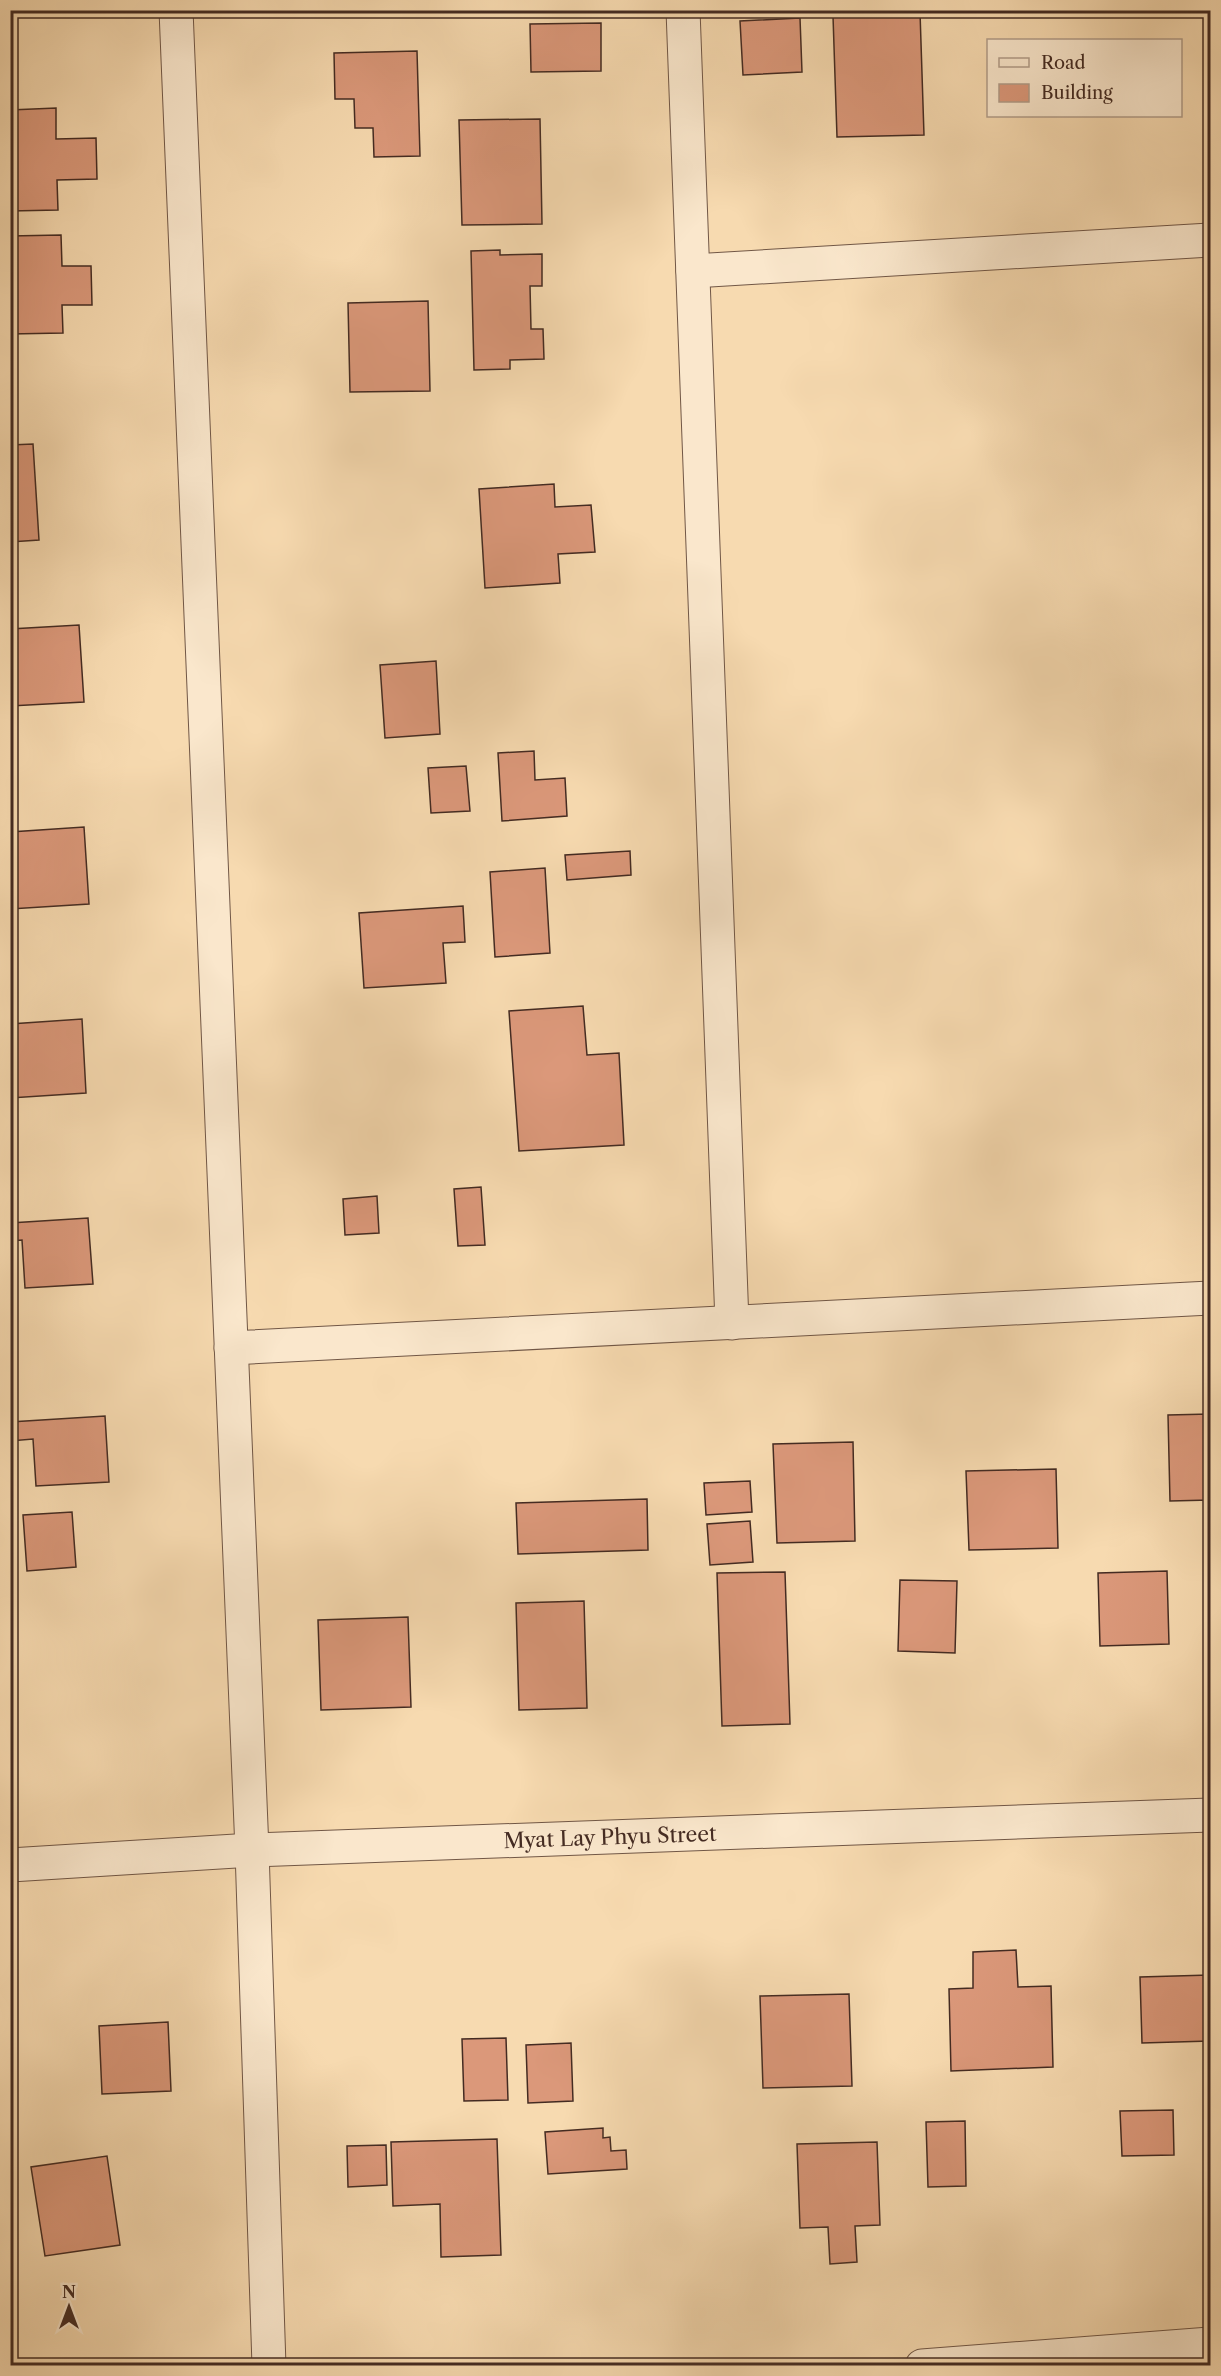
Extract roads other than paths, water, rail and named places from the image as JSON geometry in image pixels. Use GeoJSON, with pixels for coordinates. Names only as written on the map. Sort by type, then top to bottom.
{"type":"FeatureCollection","features":[{"type":"Feature","properties":{"kind":"street"},"geometry":{"type":"LineString","coordinates":[[176,10],[252,1850],[269,2366]]}},
{"type":"Feature","properties":{"kind":"street"},"geometry":{"type":"LineString","coordinates":[[683,10],[732,1323]]}},
{"type":"Feature","properties":{"kind":"street"},"geometry":{"type":"LineString","coordinates":[[693,272],[1210,240]]}},
{"type":"Feature","properties":{"kind":"street"},"geometry":{"type":"LineString","coordinates":[[231,1348],[1210,1298]]}},
{"type":"Feature","properties":{"kind":"street","name":"Myat Lay Phyu Street"},"geometry":{"type":"LineString","coordinates":[[10,1865],[252,1850],[1210,1815]]}},
{"type":"Feature","properties":{"kind":"street"},"geometry":{"type":"LineString","coordinates":[[922,2366],[1210,2344]]}}]}
